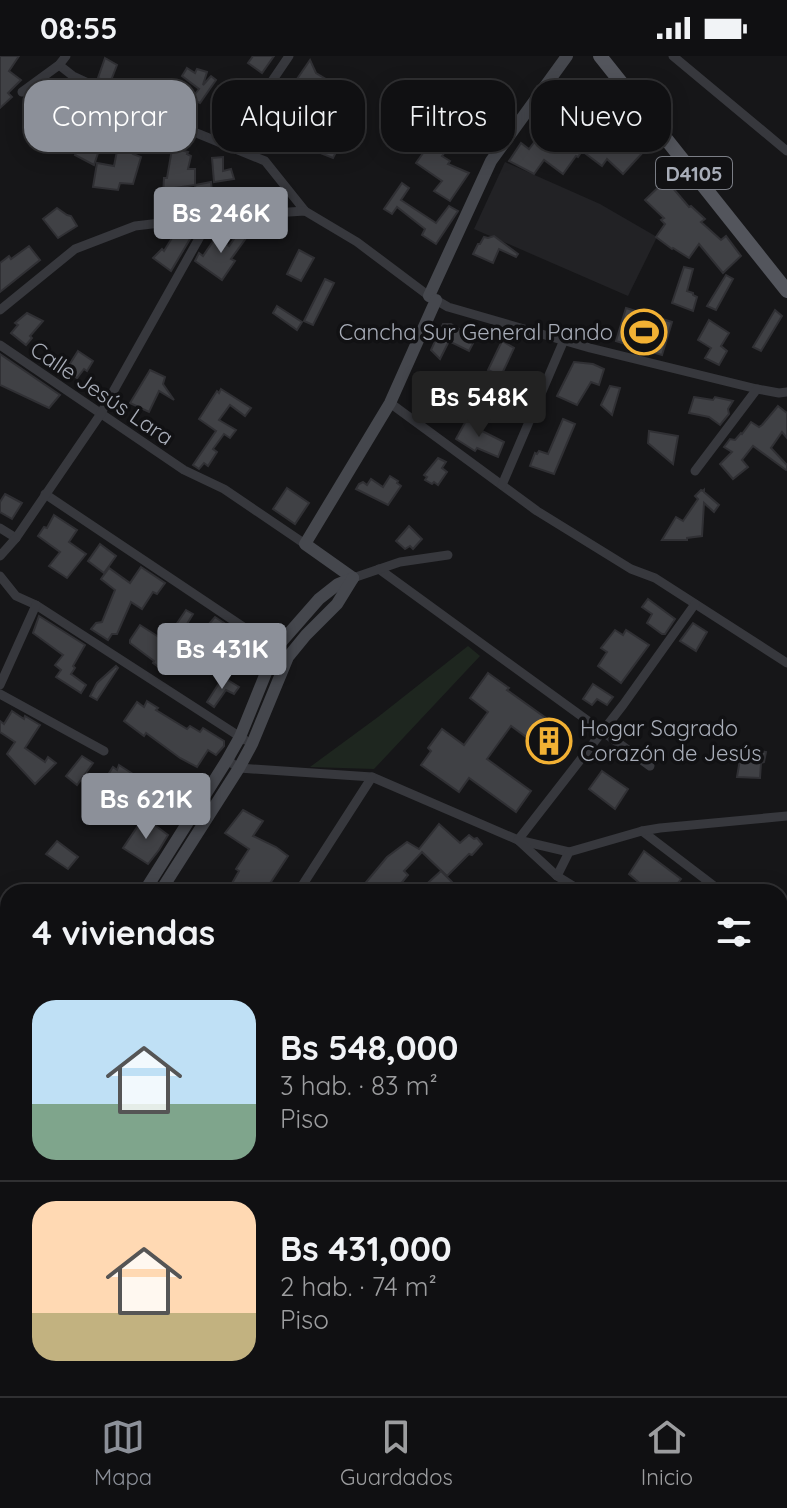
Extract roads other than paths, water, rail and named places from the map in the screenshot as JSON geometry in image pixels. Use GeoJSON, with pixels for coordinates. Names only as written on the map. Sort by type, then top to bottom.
{"type":"FeatureCollection","features":[{"type":"Feature","properties":{"kind":"main road","name":"D4105"},"geometry":{"type":"LineString","coordinates":[[600,56],[787,291]]}},
{"type":"Feature","properties":{"kind":"street"},"geometry":{"type":"LineString","coordinates":[[22,92],[59,65],[66,56]]}},
{"type":"Feature","properties":{"kind":"street"},"geometry":{"type":"LineString","coordinates":[[273,80],[289,56]]}},
{"type":"Feature","properties":{"kind":"street"},"geometry":{"type":"LineString","coordinates":[[353,578],[305,544],[390,403],[491,161],[567,56]]}},
{"type":"Feature","properties":{"kind":"street"},"geometry":{"type":"LineString","coordinates":[[673,56],[787,151]]}},
{"type":"Feature","properties":{"kind":"street"},"geometry":{"type":"LineString","coordinates":[[59,65],[73,76],[212,139]]}},
{"type":"Feature","properties":{"kind":"street"},"geometry":{"type":"LineString","coordinates":[[243,152],[265,161],[305,211],[357,242],[448,307],[757,389],[787,392]]}},
{"type":"Feature","properties":{"kind":"street"},"geometry":{"type":"LineString","coordinates":[[0,310],[75,249],[135,226],[305,211]]}},
{"type":"Feature","properties":{"kind":"street"},"geometry":{"type":"LineString","coordinates":[[0,556],[16,538],[100,415],[211,217]]}},
{"type":"Feature","properties":{"kind":"street"},"geometry":{"type":"LineString","coordinates":[[502,485],[564,340]]}},
{"type":"Feature","properties":{"kind":"street","name":"Calle Jesús Lara"},"geometry":{"type":"LineString","coordinates":[[0,345],[184,470],[224,489],[305,544]]}},
{"type":"Feature","properties":{"kind":"street"},"geometry":{"type":"LineString","coordinates":[[695,471],[757,389]]}},
{"type":"Feature","properties":{"kind":"street"},"geometry":{"type":"LineString","coordinates":[[390,403],[537,511],[631,569],[655,578],[787,663]]}},
{"type":"Feature","properties":{"kind":"street"},"geometry":{"type":"LineString","coordinates":[[45,494],[288,657]]}},
{"type":"Feature","properties":{"kind":"street"},"geometry":{"type":"LineString","coordinates":[[0,528],[16,538]]}},
{"type":"Feature","properties":{"kind":"street"},"geometry":{"type":"LineString","coordinates":[[149,884],[240,737],[276,648],[319,599],[338,584],[379,569],[400,562],[448,555]]}},
{"type":"Feature","properties":{"kind":"street"},"geometry":{"type":"LineString","coordinates":[[379,569],[650,766]]}},
{"type":"Feature","properties":{"kind":"street"},"geometry":{"type":"LineString","coordinates":[[0,576],[16,596],[36,605],[252,744]]}},
{"type":"Feature","properties":{"kind":"street"},"geometry":{"type":"LineString","coordinates":[[165,884],[252,744],[288,657],[337,604],[353,578]]}},
{"type":"Feature","properties":{"kind":"street"},"geometry":{"type":"LineString","coordinates":[[518,840],[695,604]]}},
{"type":"Feature","properties":{"kind":"street"},"geometry":{"type":"LineString","coordinates":[[0,685],[36,605]]}},
{"type":"Feature","properties":{"kind":"street"},"geometry":{"type":"LineString","coordinates":[[0,694],[104,751]]}},
{"type":"Feature","properties":{"kind":"street"},"geometry":{"type":"LineString","coordinates":[[227,760],[239,768],[372,777],[518,840],[569,852],[642,831],[787,816]]}},
{"type":"Feature","properties":{"kind":"street"},"geometry":{"type":"LineString","coordinates":[[303,884],[372,777]]}},
{"type":"Feature","properties":{"kind":"street"},"geometry":{"type":"LineString","coordinates":[[642,831],[712,884]]}},
{"type":"Feature","properties":{"kind":"street"},"geometry":{"type":"LineString","coordinates":[[518,840],[568,884]]}},
{"type":"Feature","properties":{"kind":"street"},"geometry":{"type":"LineString","coordinates":[[557,876],[569,852]]}},
{"type":"Feature","properties":{"kind":"place","name":"Cancha Sur General Pando"},"geometry":{"type":"Point","coordinates":[644,332]}},
{"type":"Feature","properties":{"kind":"place","name":"Hogar Sagrado Corazón de Jesús"},"geometry":{"type":"Point","coordinates":[549,741]}}]}
